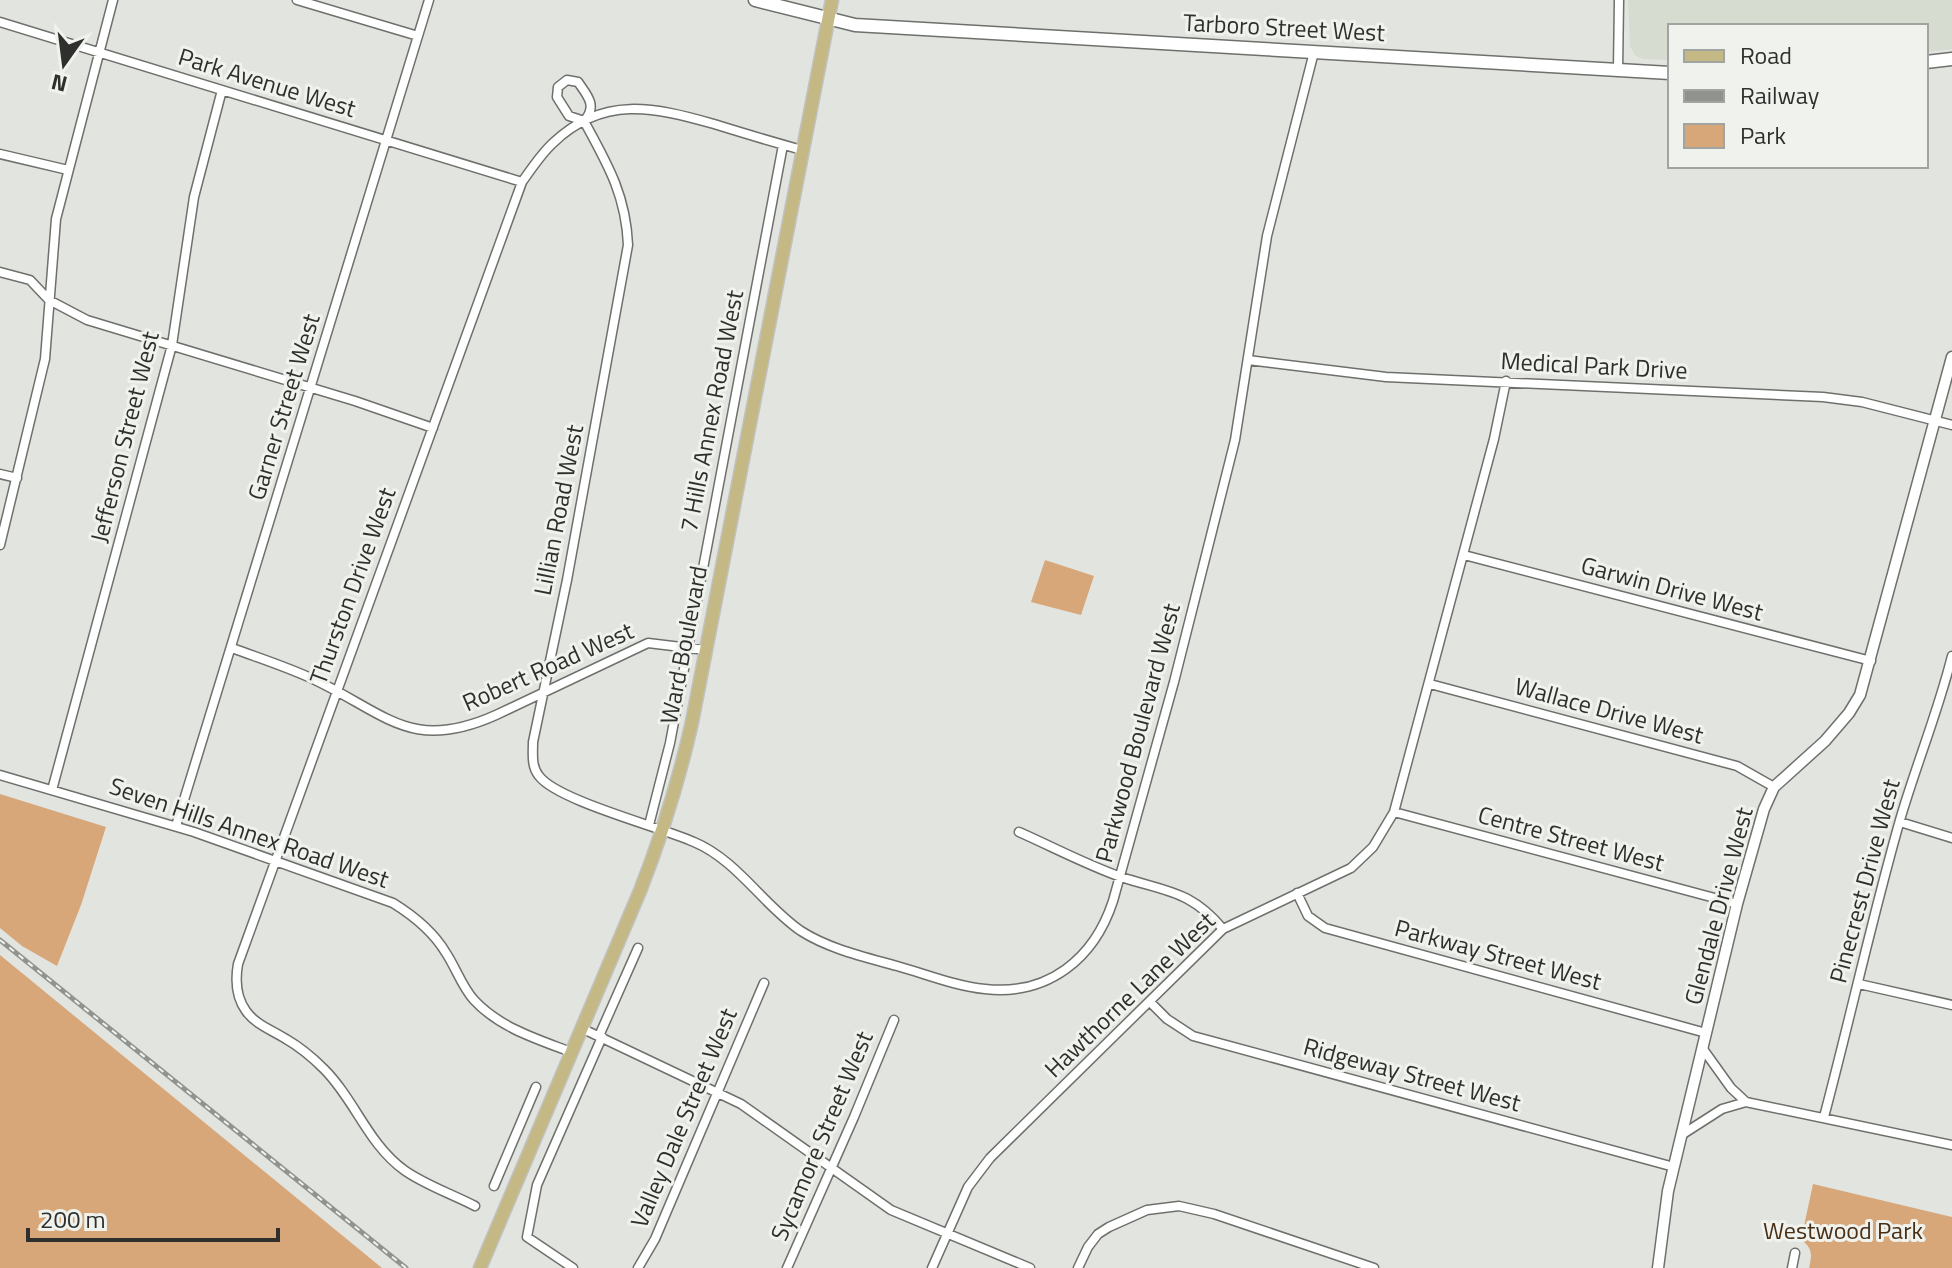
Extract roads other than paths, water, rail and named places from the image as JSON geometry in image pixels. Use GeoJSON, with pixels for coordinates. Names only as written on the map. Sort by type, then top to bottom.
{"type":"FeatureCollection","features":[{"type":"Feature","properties":{"kind":"main road","name":"Tarboro Street West"},"geometry":{"type":"LineString","coordinates":[[755,0],[829,21],[889,28],[1668,73]]}},
{"type":"Feature","properties":{"kind":"main road","name":"Ward Boulevard"},"geometry":{"type":"LineString","coordinates":[[480,1268],[664,830],[692,722],[832,0]]}},
{"type":"Feature","properties":{"kind":"main road"},"geometry":{"type":"LineString","coordinates":[[1928,62],[1952,59]]}},
{"type":"Feature","properties":{"kind":"street"},"geometry":{"type":"LineString","coordinates":[[0,545],[45,359],[55,228],[113,0]]}},
{"type":"Feature","properties":{"kind":"street"},"geometry":{"type":"LineString","coordinates":[[297,0],[418,36]]}},
{"type":"Feature","properties":{"kind":"street","name":"Garner Street West"},"geometry":{"type":"LineString","coordinates":[[176,826],[429,0]]}},
{"type":"Feature","properties":{"kind":"street"},"geometry":{"type":"LineString","coordinates":[[1618,70],[1619,0]]}},
{"type":"Feature","properties":{"kind":"street","name":"Park Avenue West"},"geometry":{"type":"LineString","coordinates":[[0,22],[522,182]]}},
{"type":"Feature","properties":{"kind":"street","name":"Parkwood Boulevard West"},"geometry":{"type":"LineString","coordinates":[[664,830],[713,851],[791,923],[808,935],[847,951],[984,989],[1001,990],[1033,985],[1077,961],[1108,918],[1218,511],[1235,440],[1267,236],[1314,52]]}},
{"type":"Feature","properties":{"kind":"street"},"geometry":{"type":"LineString","coordinates":[[564,81],[578,82],[591,100],[592,110],[584,121],[569,116],[559,100],[557,91],[564,81]]}},
{"type":"Feature","properties":{"kind":"street","name":"Jefferson Street West"},"geometry":{"type":"LineString","coordinates":[[52,790],[172,345],[194,197],[222,90]]}},
{"type":"Feature","properties":{"kind":"street","name":"Thurston Drive West"},"geometry":{"type":"LineString","coordinates":[[475,1206],[420,1180],[391,1160],[326,1071],[299,1047],[257,1023],[243,1007],[236,985],[238,964],[522,182],[552,143],[584,121],[620,109],[655,109],[802,150]]}},
{"type":"Feature","properties":{"kind":"street","name":"Lillian Road West"},"geometry":{"type":"LineString","coordinates":[[584,121],[619,188],[628,245],[532,758],[541,779],[563,794],[664,830]]}},
{"type":"Feature","properties":{"kind":"street","name":"7 Hills Annex Road West"},"geometry":{"type":"LineString","coordinates":[[649,825],[670,743],[783,145]]}},
{"type":"Feature","properties":{"kind":"street"},"geometry":{"type":"LineString","coordinates":[[0,154],[68,170]]}},
{"type":"Feature","properties":{"kind":"street"},"geometry":{"type":"LineString","coordinates":[[0,272],[30,280],[49,300],[87,320],[433,428]]}},
{"type":"Feature","properties":{"kind":"street","name":"Glendale Drive West"},"geometry":{"type":"LineString","coordinates":[[1658,1268],[1662,1223],[1674,1167],[1754,839],[1774,787],[1825,741],[1860,695],[1952,357]]}},
{"type":"Feature","properties":{"kind":"street","name":"Medical Park Drive"},"geometry":{"type":"LineString","coordinates":[[1248,360],[1386,377],[1823,397],[1862,402],[1952,425]]}},
{"type":"Feature","properties":{"kind":"street","name":"Hawthorne Lane West"},"geometry":{"type":"LineString","coordinates":[[932,1268],[968,1187],[990,1158],[1223,929],[1351,868],[1373,847],[1394,812],[1464,555],[1506,381]]}},
{"type":"Feature","properties":{"kind":"street"},"geometry":{"type":"LineString","coordinates":[[0,474],[17,478]]}},
{"type":"Feature","properties":{"kind":"street","name":"Garwin Drive West"},"geometry":{"type":"LineString","coordinates":[[1464,555],[1871,661]]}},
{"type":"Feature","properties":{"kind":"street","name":"Robert Road West"},"geometry":{"type":"LineString","coordinates":[[232,648],[312,678],[392,721],[419,730],[446,732],[473,725],[648,643],[706,650]]}},
{"type":"Feature","properties":{"kind":"street","name":"Pinecrest Drive West"},"geometry":{"type":"LineString","coordinates":[[1824,1117],[1900,822],[1952,656]]}},
{"type":"Feature","properties":{"kind":"street","name":"Wallace Drive West"},"geometry":{"type":"LineString","coordinates":[[1430,684],[1737,766],[1774,787]]}},
{"type":"Feature","properties":{"kind":"street"},"geometry":{"type":"LineString","coordinates":[[1941,698],[1952,701]]}},
{"type":"Feature","properties":{"kind":"street","name":"Seven Hills Annex Road West"},"geometry":{"type":"LineString","coordinates":[[0,775],[176,826],[393,903],[439,941],[467,991],[486,1011],[506,1025],[571,1052]]}},
{"type":"Feature","properties":{"kind":"street","name":"Centre Street West"},"geometry":{"type":"LineString","coordinates":[[1394,812],[1737,904]]}},
{"type":"Feature","properties":{"kind":"street"},"geometry":{"type":"LineString","coordinates":[[1900,822],[1952,838]]}},
{"type":"Feature","properties":{"kind":"street"},"geometry":{"type":"LineString","coordinates":[[1019,832],[1120,876],[1190,898],[1206,908],[1223,929]]}},
{"type":"Feature","properties":{"kind":"street","name":"Parkway Street West"},"geometry":{"type":"LineString","coordinates":[[1297,893],[1308,916],[1325,928],[1706,1033]]}},
{"type":"Feature","properties":{"kind":"street"},"geometry":{"type":"LineString","coordinates":[[573,1268],[527,1237],[537,1185],[638,948]]}},
{"type":"Feature","properties":{"kind":"street","name":"Valley Dale Street West"},"geometry":{"type":"LineString","coordinates":[[638,1268],[655,1239],[764,983]]}},
{"type":"Feature","properties":{"kind":"street"},"geometry":{"type":"LineString","coordinates":[[1859,984],[1952,1005]]}},
{"type":"Feature","properties":{"kind":"street","name":"Ridgeway Street West"},"geometry":{"type":"LineString","coordinates":[[1150,1002],[1167,1019],[1193,1036],[1674,1167]]}},
{"type":"Feature","properties":{"kind":"street","name":"Sycamore Street West"},"geometry":{"type":"LineString","coordinates":[[787,1268],[894,1020]]}},
{"type":"Feature","properties":{"kind":"street"},"geometry":{"type":"LineString","coordinates":[[581,1028],[741,1104],[891,1210],[1030,1268]]}},
{"type":"Feature","properties":{"kind":"street"},"geometry":{"type":"LineString","coordinates":[[1703,1049],[1724,1080],[1746,1102]]}},
{"type":"Feature","properties":{"kind":"street"},"geometry":{"type":"LineString","coordinates":[[494,1186],[536,1087]]}},
{"type":"Feature","properties":{"kind":"street"},"geometry":{"type":"LineString","coordinates":[[1683,1134],[1722,1109],[1746,1102],[1952,1145]]}},
{"type":"Feature","properties":{"kind":"street"},"geometry":{"type":"LineString","coordinates":[[521,1124],[538,1131]]}},
{"type":"Feature","properties":{"kind":"street"},"geometry":{"type":"LineString","coordinates":[[1078,1268],[1088,1247],[1098,1234],[1109,1227],[1147,1210],[1179,1206],[1214,1214],[1374,1268]]}},
{"type":"Feature","properties":{"kind":"street"},"geometry":{"type":"LineString","coordinates":[[1792,1268],[1795,1253]]}},
{"type":"Feature","properties":{"kind":"railway"},"geometry":{"type":"LineString","coordinates":[[0,940],[406,1268]]}},
{"type":"Feature","properties":{"kind":"park label","name":"Westwood Park"},"geometry":{"type":"Point","coordinates":[1843,1231]}}]}
